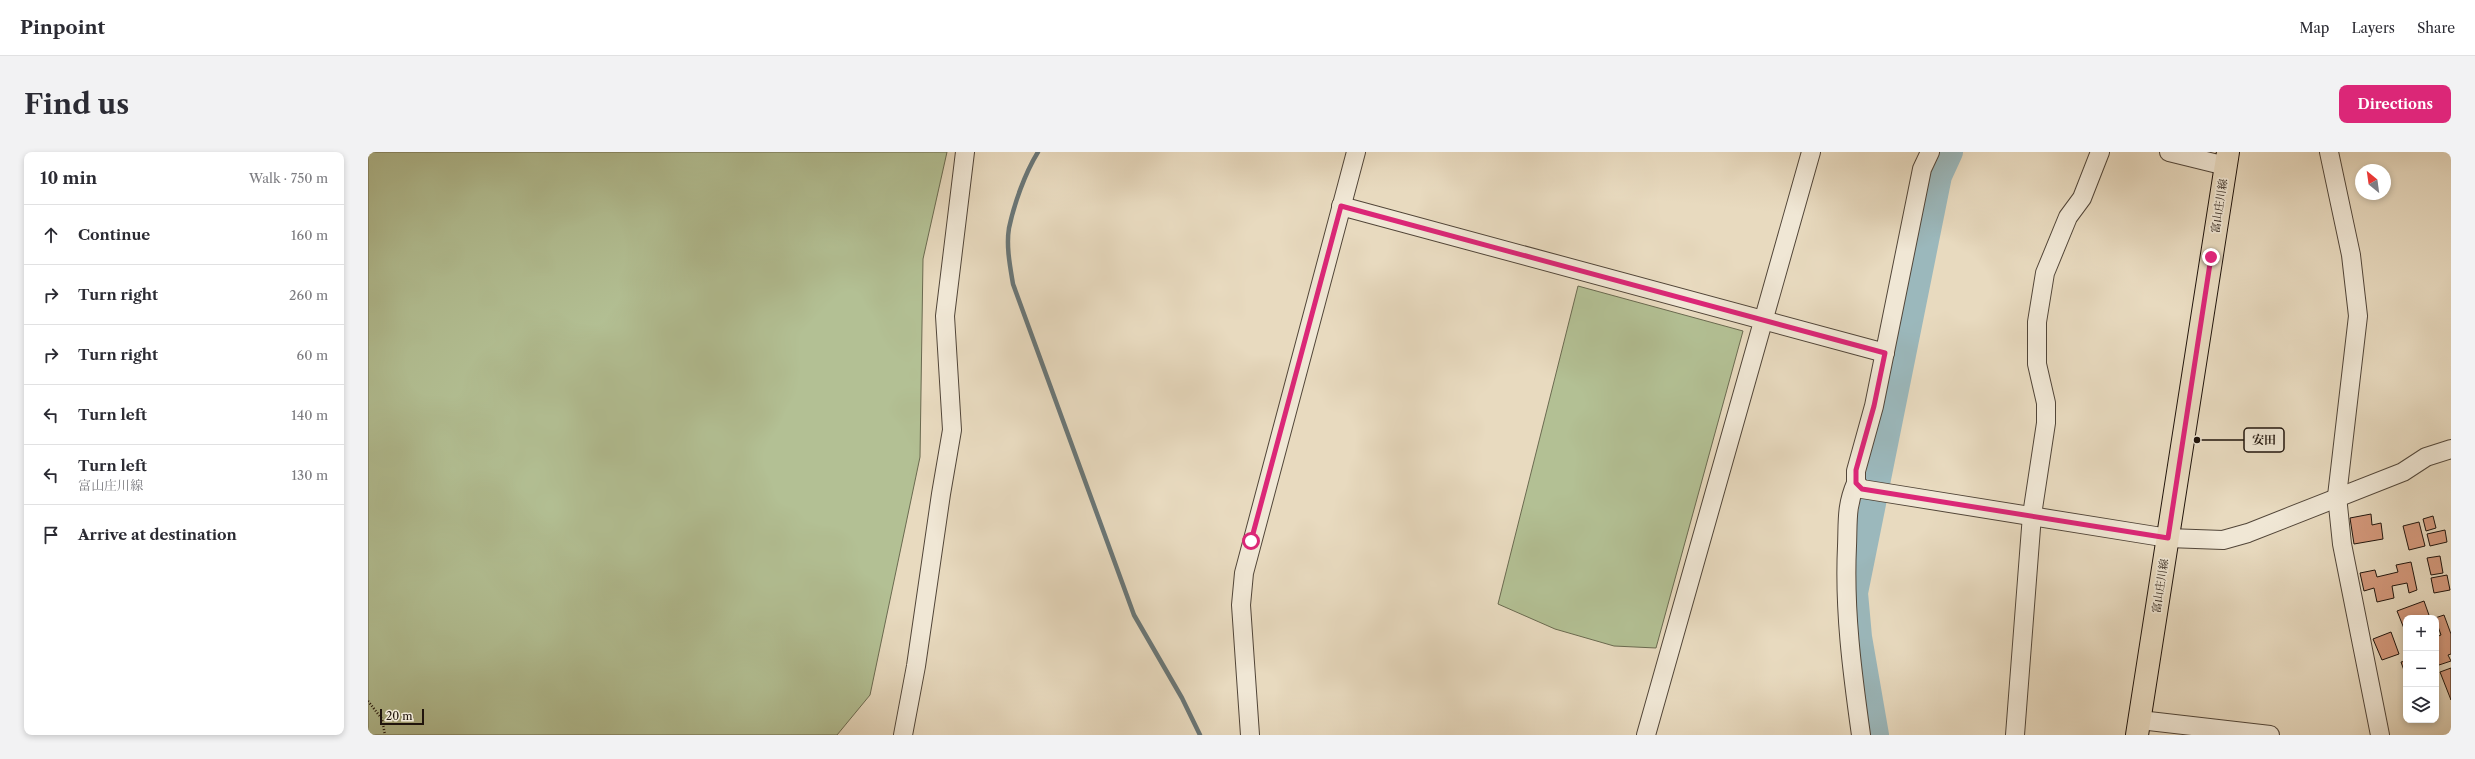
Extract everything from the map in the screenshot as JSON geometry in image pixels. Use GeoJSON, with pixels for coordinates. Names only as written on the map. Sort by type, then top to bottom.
{"type":"FeatureCollection","features":[{"type":"Feature","properties":{"kind":"main road","name":"富山庄川線"},"geometry":{"type":"LineString","coordinates":[[2138,727],[2227,159]]}},
{"type":"Feature","properties":{"kind":"street"},"geometry":{"type":"LineString","coordinates":[[903,735],[916,666],[941,494],[952,430],[945,316],[965,152]]}},
{"type":"Feature","properties":{"kind":"street"},"geometry":{"type":"LineString","coordinates":[[1250,735],[1241,605],[1244,573],[1356,152]]}},
{"type":"Feature","properties":{"kind":"street"},"geometry":{"type":"LineString","coordinates":[[1646,735],[1762,319],[1811,152]]}},
{"type":"Feature","properties":{"kind":"street"},"geometry":{"type":"LineString","coordinates":[[1861,735],[1848,644],[1845,584],[1848,500],[1859,486],[1856,470],[1874,406],[1915,199],[1922,169],[1930,152]]}},
{"type":"Feature","properties":{"kind":"street"},"geometry":{"type":"LineString","coordinates":[[2015,735],[2032,516],[2046,422],[2046,403],[2038,364],[2037,329],[2045,273],[2068,217],[2082,198],[2100,152]]}},
{"type":"Feature","properties":{"kind":"street"},"geometry":{"type":"LineString","coordinates":[[2168,152],[2227,159]]}},
{"type":"Feature","properties":{"kind":"street"},"geometry":{"type":"LineString","coordinates":[[2329,152],[2351,255],[2358,316],[2337,496],[2342,544],[2380,735]]}},
{"type":"Feature","properties":{"kind":"street"},"geometry":{"type":"LineString","coordinates":[[1341,206],[1885,353]]}},
{"type":"Feature","properties":{"kind":"street"},"geometry":{"type":"LineString","coordinates":[[1859,486],[2168,538],[2229,538],[2248,533],[2337,496],[2403,472],[2426,457],[2451,449]]}},
{"type":"Feature","properties":{"kind":"street"},"geometry":{"type":"LineString","coordinates":[[2138,727],[2270,735]]}},
{"type":"Feature","properties":{"kind":"path"},"geometry":{"type":"LineString","coordinates":[[368,700],[382,719],[385,735]]}},
{"type":"Feature","properties":{"kind":"green space"},"geometry":{"type":"Polygon","coordinates":[[[368,152],[947,152],[923,259],[920,457],[870,695],[837,735],[368,735],[368,152]]]}},
{"type":"Feature","properties":{"kind":"green space"},"geometry":{"type":"Polygon","coordinates":[[[1578,286],[1743,331],[1656,648],[1614,646],[1555,629],[1498,604],[1578,286]]]}},
{"type":"Feature","properties":{"kind":"building"},"geometry":{"type":"Polygon","coordinates":[[[2371,514],[2372,525],[2381,523],[2383,539],[2354,544],[2350,518],[2371,514]]]}},
{"type":"Feature","properties":{"kind":"building"},"geometry":{"type":"Polygon","coordinates":[[[2433,516],[2436,528],[2426,531],[2423,519],[2433,516]]]}},
{"type":"Feature","properties":{"kind":"building"},"geometry":{"type":"Polygon","coordinates":[[[2419,522],[2425,546],[2409,550],[2403,526],[2419,522]]]}},
{"type":"Feature","properties":{"kind":"building"},"geometry":{"type":"Polygon","coordinates":[[[2445,530],[2447,542],[2430,546],[2427,534],[2445,530]]]}},
{"type":"Feature","properties":{"kind":"building"},"geometry":{"type":"Polygon","coordinates":[[[2440,556],[2443,573],[2431,575],[2427,558],[2440,556]]]}},
{"type":"Feature","properties":{"kind":"building"},"geometry":{"type":"Polygon","coordinates":[[[2411,562],[2417,590],[2409,593],[2407,583],[2392,586],[2394,598],[2377,602],[2374,588],[2364,591],[2360,573],[2375,570],[2377,577],[2398,572],[2396,565],[2411,562]]]}},
{"type":"Feature","properties":{"kind":"building"},"geometry":{"type":"Polygon","coordinates":[[[2447,575],[2450,590],[2434,593],[2431,578],[2447,575]]]}},
{"type":"Feature","properties":{"kind":"building"},"geometry":{"type":"Polygon","coordinates":[[[2424,601],[2429,615],[2403,615],[2403,626],[2397,611],[2424,601]]]}},
{"type":"Feature","properties":{"kind":"building"},"geometry":{"type":"Polygon","coordinates":[[[2444,615],[2451,634],[2451,654],[2448,655],[2451,661],[2439,665],[2439,636],[2441,635],[2439,629],[2439,617],[2444,615]]]}},
{"type":"Feature","properties":{"kind":"building"},"geometry":{"type":"Polygon","coordinates":[[[2391,632],[2399,654],[2382,660],[2373,639],[2391,632]]]}},
{"type":"Feature","properties":{"kind":"building"},"geometry":{"type":"Polygon","coordinates":[[[2451,668],[2451,700],[2440,672],[2451,668]]]}},
{"type":"Feature","properties":{"kind":"waterway"},"geometry":{"type":"LineString","coordinates":[[1038,152],[1020,189],[1009,228],[1008,249],[1013,284],[1134,615],[1182,698],[1200,735]]}},
{"type":"Feature","properties":{"kind":"waterway"},"geometry":{"type":"LineString","coordinates":[[1876,735],[1859,637],[1855,593],[1939,176],[1950,152]]}},
{"type":"Feature","properties":{"kind":"place","name":"安田"},"geometry":{"type":"Point","coordinates":[2197,440]}},
{"type":"Feature","properties":{"kind":"route"},"geometry":{"type":"LineString","coordinates":[[1251,541],[1341,206],[1885,353],[1874,406],[1856,470],[1856,483],[1862,489],[1890,492],[2168,538],[2211,257]]}}]}
